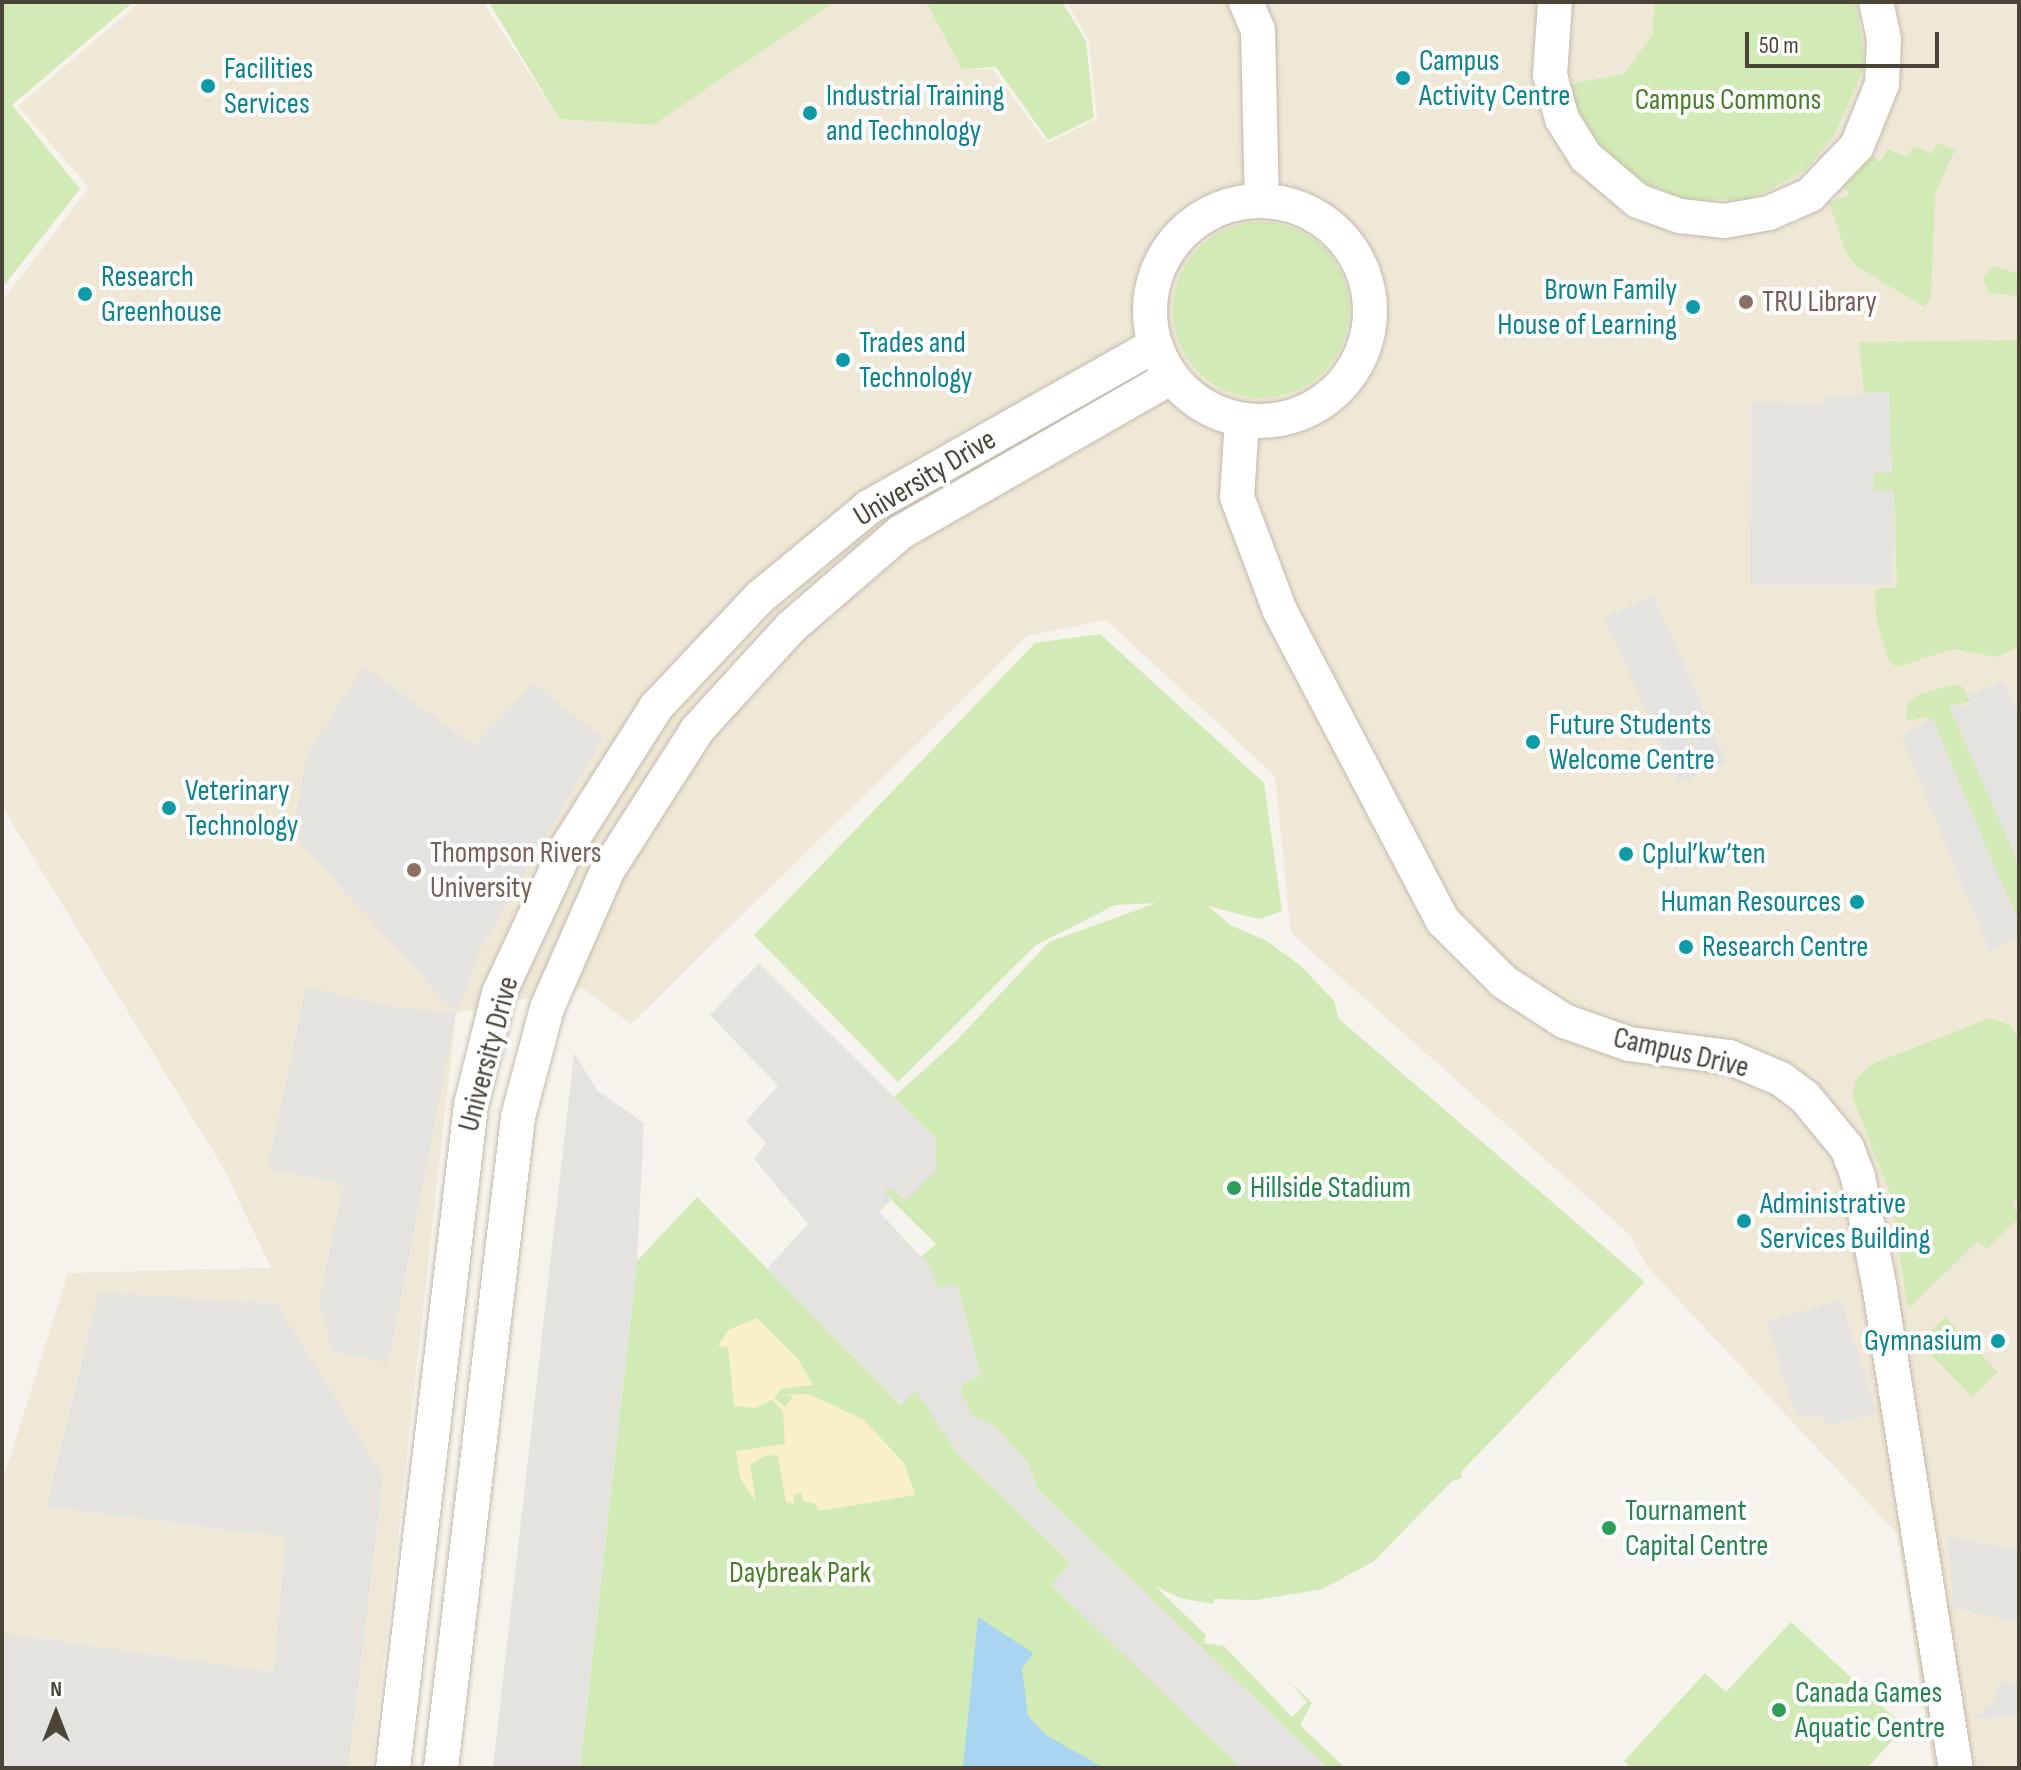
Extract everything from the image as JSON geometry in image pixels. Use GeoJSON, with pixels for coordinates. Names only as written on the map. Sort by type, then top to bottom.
{"type":"FeatureCollection","features":[{"type":"Feature","properties":{"kind":"street"},"geometry":{"type":"LineString","coordinates":[[1246,2],[1258,30],[1262,201]]}},
{"type":"Feature","properties":{"kind":"street"},"geometry":{"type":"LineString","coordinates":[[1555,2],[1550,75],[1562,119],[1586,157],[1638,201],[1680,216],[1724,221],[1769,213],[1810,195],[1857,146],[1882,84],[1884,39],[1876,2]]}},
{"type":"Feature","properties":{"kind":"street"},"geometry":{"type":"LineString","coordinates":[[1262,201],[1296,207],[1327,223],[1351,249],[1366,280],[1370,314],[1363,349],[1347,379],[1326,400],[1300,413],[1242,420],[1203,404],[1172,377],[1155,345],[1149,311],[1155,276],[1171,245],[1196,221],[1227,205],[1262,201]]}},
{"type":"Feature","properties":{"kind":"street","name":"University Drive"},"geometry":{"type":"LineString","coordinates":[[393,1768],[471,1105],[499,993],[568,846],[657,706],[760,597],[869,507],[1155,345]]}},
{"type":"Feature","properties":{"kind":"street","name":"University Drive"},"geometry":{"type":"LineString","coordinates":[[441,1768],[518,1117],[547,1008],[607,871],[697,730],[791,627],[901,532],[1172,377]]}},
{"type":"Feature","properties":{"kind":"street","name":"Campus Drive"},"geometry":{"type":"LineString","coordinates":[[1242,420],[1237,497],[1280,611],[1443,921],[1504,982],[1564,1021],[1629,1044],[1729,1057],[1781,1079],[1805,1097],[1847,1148],[1858,1177],[1879,1284],[1956,1768]]}},
{"type":"Feature","properties":{"kind":"shaded area","name":"Thompson Rivers University"},"geometry":{"type":"Polygon","coordinates":[[[140,2],[483,2],[559,119],[652,125],[835,2],[926,2],[962,68],[993,70],[1047,143],[1097,119],[1089,40],[1066,2],[2019,2],[2019,1768],[1933,1768],[1898,1535],[1646,1265],[1630,1235],[1291,933],[1275,776],[1106,620],[1027,636],[631,1024],[581,987],[456,1013],[372,1768],[2,1768],[2,1483],[68,1273],[271,1268],[224,1169],[2,806],[2,301],[89,188],[18,106],[140,2]]]}},
{"type":"Feature","properties":{"kind":"shaded area"},"geometry":{"type":"Polygon","coordinates":[[[1889,392],[1892,472],[1873,473],[1874,491],[1894,490],[1893,585],[1750,584],[1752,402],[1826,403],[1826,397],[1889,392]]]}},
{"type":"Feature","properties":{"kind":"shaded area"},"geometry":{"type":"Polygon","coordinates":[[[1653,596],[1727,761],[1678,783],[1605,618],[1653,596]]]}},
{"type":"Feature","properties":{"kind":"shaded area"},"geometry":{"type":"Polygon","coordinates":[[[364,667],[475,746],[533,684],[603,738],[482,946],[456,1013],[388,1363],[332,1350],[319,1301],[344,1184],[268,1168],[306,987],[396,1008],[455,1012],[293,835],[307,754],[364,667]]]}},
{"type":"Feature","properties":{"kind":"shaded area"},"geometry":{"type":"Polygon","coordinates":[[[2004,682],[2019,715],[2019,864],[1949,706],[1965,706],[1970,702],[1967,694],[2004,682]]]}},
{"type":"Feature","properties":{"kind":"shaded area"},"geometry":{"type":"Polygon","coordinates":[[[1932,717],[2019,925],[2019,937],[1990,951],[1901,736],[1932,717]]]}},
{"type":"Feature","properties":{"kind":"shaded area"},"geometry":{"type":"Polygon","coordinates":[[[759,963],[936,1139],[936,1171],[906,1201],[889,1187],[884,1193],[894,1197],[879,1212],[930,1266],[937,1288],[957,1284],[981,1376],[965,1381],[960,1390],[972,1416],[994,1426],[1028,1463],[1038,1490],[1327,1768],[1242,1768],[1051,1585],[1071,1563],[957,1453],[916,1390],[902,1405],[767,1269],[808,1224],[754,1159],[766,1143],[746,1121],[778,1086],[710,1015],[759,963]]]}},
{"type":"Feature","properties":{"kind":"shaded area"},"geometry":{"type":"Polygon","coordinates":[[[574,1053],[598,1091],[644,1123],[637,1261],[580,1768],[493,1768],[574,1053]]]}},
{"type":"Feature","properties":{"kind":"shaded area"},"geometry":{"type":"Polygon","coordinates":[[[99,1292],[277,1304],[383,1476],[348,1768],[2,1768],[3,1633],[274,1672],[286,1537],[47,1506],[99,1292]]]}},
{"type":"Feature","properties":{"kind":"shaded area"},"geometry":{"type":"Polygon","coordinates":[[[1841,1300],[1876,1413],[1826,1426],[1821,1414],[1796,1417],[1767,1322],[1841,1300]]]}},
{"type":"Feature","properties":{"kind":"shaded area"},"geometry":{"type":"Polygon","coordinates":[[[1947,1536],[2019,1551],[2019,1622],[1954,1608],[1947,1536]]]}},
{"type":"Feature","properties":{"kind":"shaded area"},"geometry":{"type":"Polygon","coordinates":[[[2000,1681],[2019,1685],[2019,1721],[2014,1716],[1973,1719],[1995,1700],[2000,1681]]]}},
{"type":"Feature","properties":{"kind":"green space"},"geometry":{"type":"Polygon","coordinates":[[[2,2],[133,2],[12,105],[80,189],[2,288],[2,2]]]}},
{"type":"Feature","properties":{"kind":"green space"},"geometry":{"type":"Polygon","coordinates":[[[489,2],[835,2],[653,125],[559,119],[489,2]]]}},
{"type":"Feature","properties":{"kind":"green space"},"geometry":{"type":"Polygon","coordinates":[[[926,2],[1062,2],[1086,41],[1094,118],[1048,140],[996,67],[962,69],[926,2]]]}},
{"type":"Feature","properties":{"kind":"green space","name":"Campus Commons"},"geometry":{"type":"Polygon","coordinates":[[[1654,2],[1856,2],[1865,65],[1834,136],[1804,171],[1748,200],[1688,199],[1633,179],[1598,145],[1577,110],[1570,84],[1624,74],[1653,34],[1654,2]]]}},
{"type":"Feature","properties":{"kind":"green space"},"geometry":{"type":"Polygon","coordinates":[[[1938,143],[1955,150],[1935,194],[1931,299],[1924,307],[1856,266],[1846,253],[1829,202],[1849,195],[1841,179],[1867,152],[1880,162],[1888,149],[1906,157],[1914,146],[1932,154],[1938,143]]]}},
{"type":"Feature","properties":{"kind":"green space"},"geometry":{"type":"Polygon","coordinates":[[[1261,222],[1295,229],[1323,248],[1342,276],[1349,310],[1342,344],[1323,372],[1295,391],[1261,398],[1227,391],[1199,372],[1180,344],[1173,310],[1180,276],[1199,248],[1227,229],[1261,222]]]}},
{"type":"Feature","properties":{"kind":"green space"},"geometry":{"type":"Polygon","coordinates":[[[1994,266],[2019,274],[2019,296],[1989,293],[1983,278],[1994,266]]]}},
{"type":"Feature","properties":{"kind":"green space"},"geometry":{"type":"Polygon","coordinates":[[[2019,340],[2019,647],[1997,657],[1953,649],[1897,667],[1889,662],[1876,618],[1875,589],[1897,587],[1894,491],[1874,491],[1873,473],[1891,472],[1889,392],[1864,393],[1859,342],[2019,340]]]}},
{"type":"Feature","properties":{"kind":"green space","name":"Hillside Stadium"},"geometry":{"type":"Polygon","coordinates":[[[1100,634],[1264,783],[1282,911],[1259,919],[1208,906],[1230,925],[1267,941],[1301,966],[1334,1001],[1339,1019],[1645,1282],[1461,1472],[1462,1478],[1452,1481],[1373,1562],[1322,1589],[1256,1600],[1214,1599],[1213,1604],[1180,1598],[1155,1586],[1206,1635],[1204,1643],[1224,1646],[1292,1717],[1307,1702],[1289,1681],[1312,1703],[1300,1725],[1345,1768],[1327,1768],[1038,1490],[1028,1463],[994,1426],[972,1416],[960,1390],[965,1381],[981,1376],[957,1285],[937,1288],[921,1257],[936,1244],[883,1192],[892,1186],[907,1200],[914,1117],[894,1097],[957,1040],[1049,942],[1156,903],[1115,905],[1036,945],[898,1082],[754,935],[1035,643],[1100,634]]]}},
{"type":"Feature","properties":{"kind":"green space"},"geometry":{"type":"Polygon","coordinates":[[[1953,684],[1963,687],[1970,702],[1949,706],[2019,864],[2019,922],[1927,717],[1905,721],[1908,704],[1918,695],[1953,684]]]}},
{"type":"Feature","properties":{"kind":"green space"},"geometry":{"type":"Polygon","coordinates":[[[1990,1018],[2010,1025],[2019,1039],[2019,1197],[2013,1203],[2019,1218],[1987,1249],[1978,1241],[1908,1309],[1890,1193],[1852,1096],[1857,1078],[1872,1064],[1990,1018]]]}},
{"type":"Feature","properties":{"kind":"green space","name":"Daybreak Park"},"geometry":{"type":"Polygon","coordinates":[[[697,1197],[901,1405],[916,1389],[957,1453],[1071,1563],[1052,1585],[1242,1768],[580,1768],[637,1261],[697,1197]]]}},
{"type":"Feature","properties":{"kind":"green space"},"geometry":{"type":"Polygon","coordinates":[[[1945,1317],[1998,1372],[1972,1397],[1919,1342],[1945,1317]]]}},
{"type":"Feature","properties":{"kind":"green space","name":"Canada Games Aquatic Centre"},"geometry":{"type":"Polygon","coordinates":[[[1791,1622],[1905,1727],[1867,1768],[1631,1768],[1624,1761],[1705,1673],[1726,1692],[1791,1622]]]}},
{"type":"Feature","properties":{"kind":"sand"},"geometry":{"type":"Polygon","coordinates":[[[757,1318],[798,1359],[813,1385],[781,1389],[774,1398],[785,1407],[793,1396],[780,1395],[809,1394],[864,1420],[904,1463],[915,1495],[819,1511],[814,1503],[804,1502],[801,1492],[793,1496],[795,1505],[786,1502],[778,1456],[766,1455],[750,1465],[756,1502],[740,1478],[736,1451],[785,1444],[783,1411],[772,1400],[755,1408],[734,1406],[728,1348],[718,1346],[728,1330],[757,1318]]]}},
{"type":"Feature","properties":{"kind":"water"},"geometry":{"type":"Polygon","coordinates":[[[978,1617],[1033,1653],[1022,1669],[1028,1716],[1046,1735],[1104,1768],[963,1768],[978,1617]]]}},
{"type":"Feature","properties":{"kind":"place","name":"Campus Activity Centre"},"geometry":{"type":"Point","coordinates":[1403,78]}},
{"type":"Feature","properties":{"kind":"place","name":"Facilities Services"},"geometry":{"type":"Point","coordinates":[208,86]}},
{"type":"Feature","properties":{"kind":"place","name":"Industrial Training and Technology"},"geometry":{"type":"Point","coordinates":[810,113]}},
{"type":"Feature","properties":{"kind":"place","name":"Research Greenhouse"},"geometry":{"type":"Point","coordinates":[85,294]}},
{"type":"Feature","properties":{"kind":"place","name":"TRU Library"},"geometry":{"type":"Point","coordinates":[1746,302]}},
{"type":"Feature","properties":{"kind":"place","name":"Brown Family House of Learning"},"geometry":{"type":"Point","coordinates":[1693,307]}},
{"type":"Feature","properties":{"kind":"place","name":"Trades and Technology"},"geometry":{"type":"Point","coordinates":[843,360]}},
{"type":"Feature","properties":{"kind":"place","name":"Future Students Welcome Centre"},"geometry":{"type":"Point","coordinates":[1533,742]}},
{"type":"Feature","properties":{"kind":"place","name":"Veterinary Technology"},"geometry":{"type":"Point","coordinates":[169,808]}},
{"type":"Feature","properties":{"kind":"place","name":"Cplul’kw’ten"},"geometry":{"type":"Point","coordinates":[1626,854]}},
{"type":"Feature","properties":{"kind":"place","name":"Thompson Rivers University"},"geometry":{"type":"Point","coordinates":[414,870]}},
{"type":"Feature","properties":{"kind":"place","name":"Human Resources"},"geometry":{"type":"Point","coordinates":[1857,902]}},
{"type":"Feature","properties":{"kind":"place","name":"Research Centre"},"geometry":{"type":"Point","coordinates":[1686,947]}},
{"type":"Feature","properties":{"kind":"place","name":"Hillside Stadium"},"geometry":{"type":"Point","coordinates":[1234,1188]}},
{"type":"Feature","properties":{"kind":"place","name":"Administrative Services Building"},"geometry":{"type":"Point","coordinates":[1744,1221]}},
{"type":"Feature","properties":{"kind":"place","name":"Gymnasium"},"geometry":{"type":"Point","coordinates":[1998,1341]}},
{"type":"Feature","properties":{"kind":"place","name":"Tournament Capital Centre"},"geometry":{"type":"Point","coordinates":[1609,1528]}},
{"type":"Feature","properties":{"kind":"place","name":"Canada Games Aquatic Centre"},"geometry":{"type":"Point","coordinates":[1779,1710]}}]}
